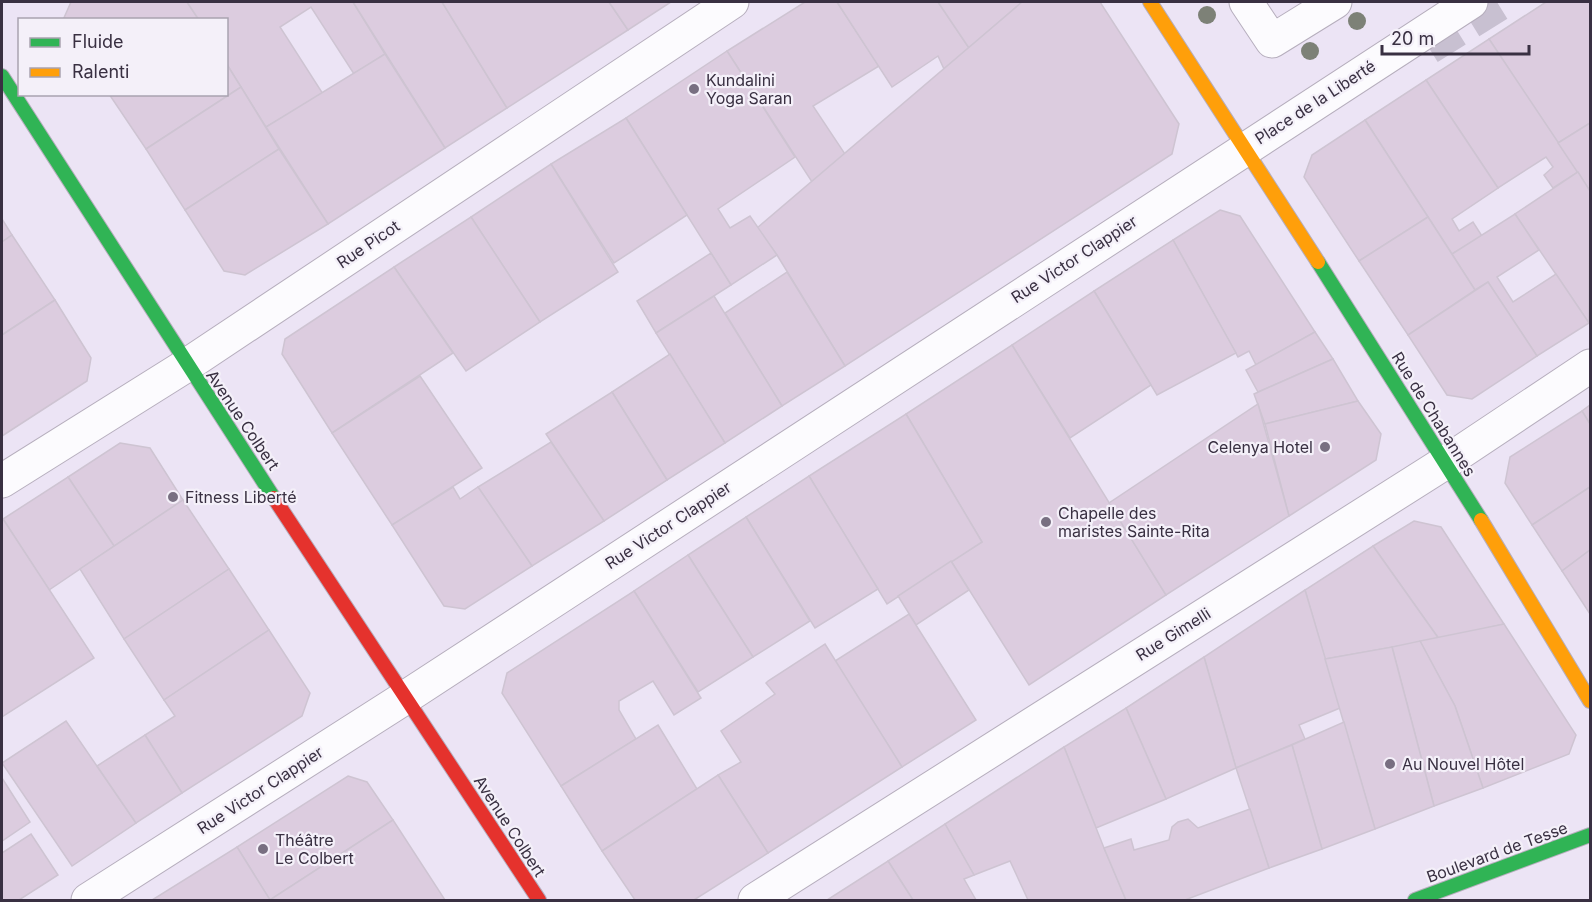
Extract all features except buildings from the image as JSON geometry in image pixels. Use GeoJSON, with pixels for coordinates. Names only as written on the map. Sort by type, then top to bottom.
{"type":"FeatureCollection","features":[{"type":"Feature","properties":{"kind":"street","name":"Rue Picot"},"geometry":{"type":"LineString","coordinates":[[2,481],[187,365],[732,2]]}},
{"type":"Feature","properties":{"kind":"street","name":"Place de la Liberté"},"geometry":{"type":"LineString","coordinates":[[1150,2],[1245,147],[1471,2]]}},
{"type":"Feature","properties":{"kind":"street"},"geometry":{"type":"LineString","coordinates":[[1246,2],[1272,41],[1335,2]]}},
{"type":"Feature","properties":{"kind":"street","name":"Avenue Colbert"},"geometry":{"type":"LineString","coordinates":[[2,76],[187,365],[539,900]]}},
{"type":"Feature","properties":{"kind":"street","name":"Rue de Chabannes"},"geometry":{"type":"LineString","coordinates":[[1245,147],[1446,462],[1590,701]]}},
{"type":"Feature","properties":{"kind":"street","name":"Rue Victor Clappier"},"geometry":{"type":"LineString","coordinates":[[88,900],[406,697],[1245,147]]}},
{"type":"Feature","properties":{"kind":"street","name":"Rue Gimelli"},"geometry":{"type":"LineString","coordinates":[[755,900],[1446,462],[1590,366]]}},
{"type":"Feature","properties":{"kind":"street","name":"Boulevard de Tesse"},"geometry":{"type":"LineString","coordinates":[[1414,900],[1590,835]]}},
{"type":"Feature","properties":{"kind":"tunnel"},"geometry":{"type":"LineString","coordinates":[[1429,48],[1503,2]]}},
{"type":"Feature","properties":{"kind":"traffic: fast"},"geometry":{"type":"LineString","coordinates":[[2,76],[274,498]]}},
{"type":"Feature","properties":{"kind":"traffic: fast"},"geometry":{"type":"LineString","coordinates":[[1318,262],[1481,520]]}},
{"type":"Feature","properties":{"kind":"traffic: fast"},"geometry":{"type":"LineString","coordinates":[[1415,900],[1590,835]]}},
{"type":"Feature","properties":{"kind":"traffic: slow"},"geometry":{"type":"LineString","coordinates":[[1150,2],[1318,262]]}},
{"type":"Feature","properties":{"kind":"traffic: slow"},"geometry":{"type":"LineString","coordinates":[[1481,520],[1590,701]]}},
{"type":"Feature","properties":{"kind":"traffic: jam"},"geometry":{"type":"LineString","coordinates":[[274,498],[539,900]]}},
{"type":"Feature","properties":{"kind":"place","name":"Kundalini Yoga Saran"},"geometry":{"type":"Point","coordinates":[694,89]}},
{"type":"Feature","properties":{"kind":"place","name":"Celenya Hotel"},"geometry":{"type":"Point","coordinates":[1325,447]}},
{"type":"Feature","properties":{"kind":"place","name":"Fitness Liberté"},"geometry":{"type":"Point","coordinates":[173,497]}},
{"type":"Feature","properties":{"kind":"place","name":"Chapelle des maristes Sainte-Rita"},"geometry":{"type":"Point","coordinates":[1046,522]}},
{"type":"Feature","properties":{"kind":"place","name":"Au Nouvel Hôtel"},"geometry":{"type":"Point","coordinates":[1390,764]}},
{"type":"Feature","properties":{"kind":"place","name":"Théâtre Le Colbert"},"geometry":{"type":"Point","coordinates":[263,849]}}]}
